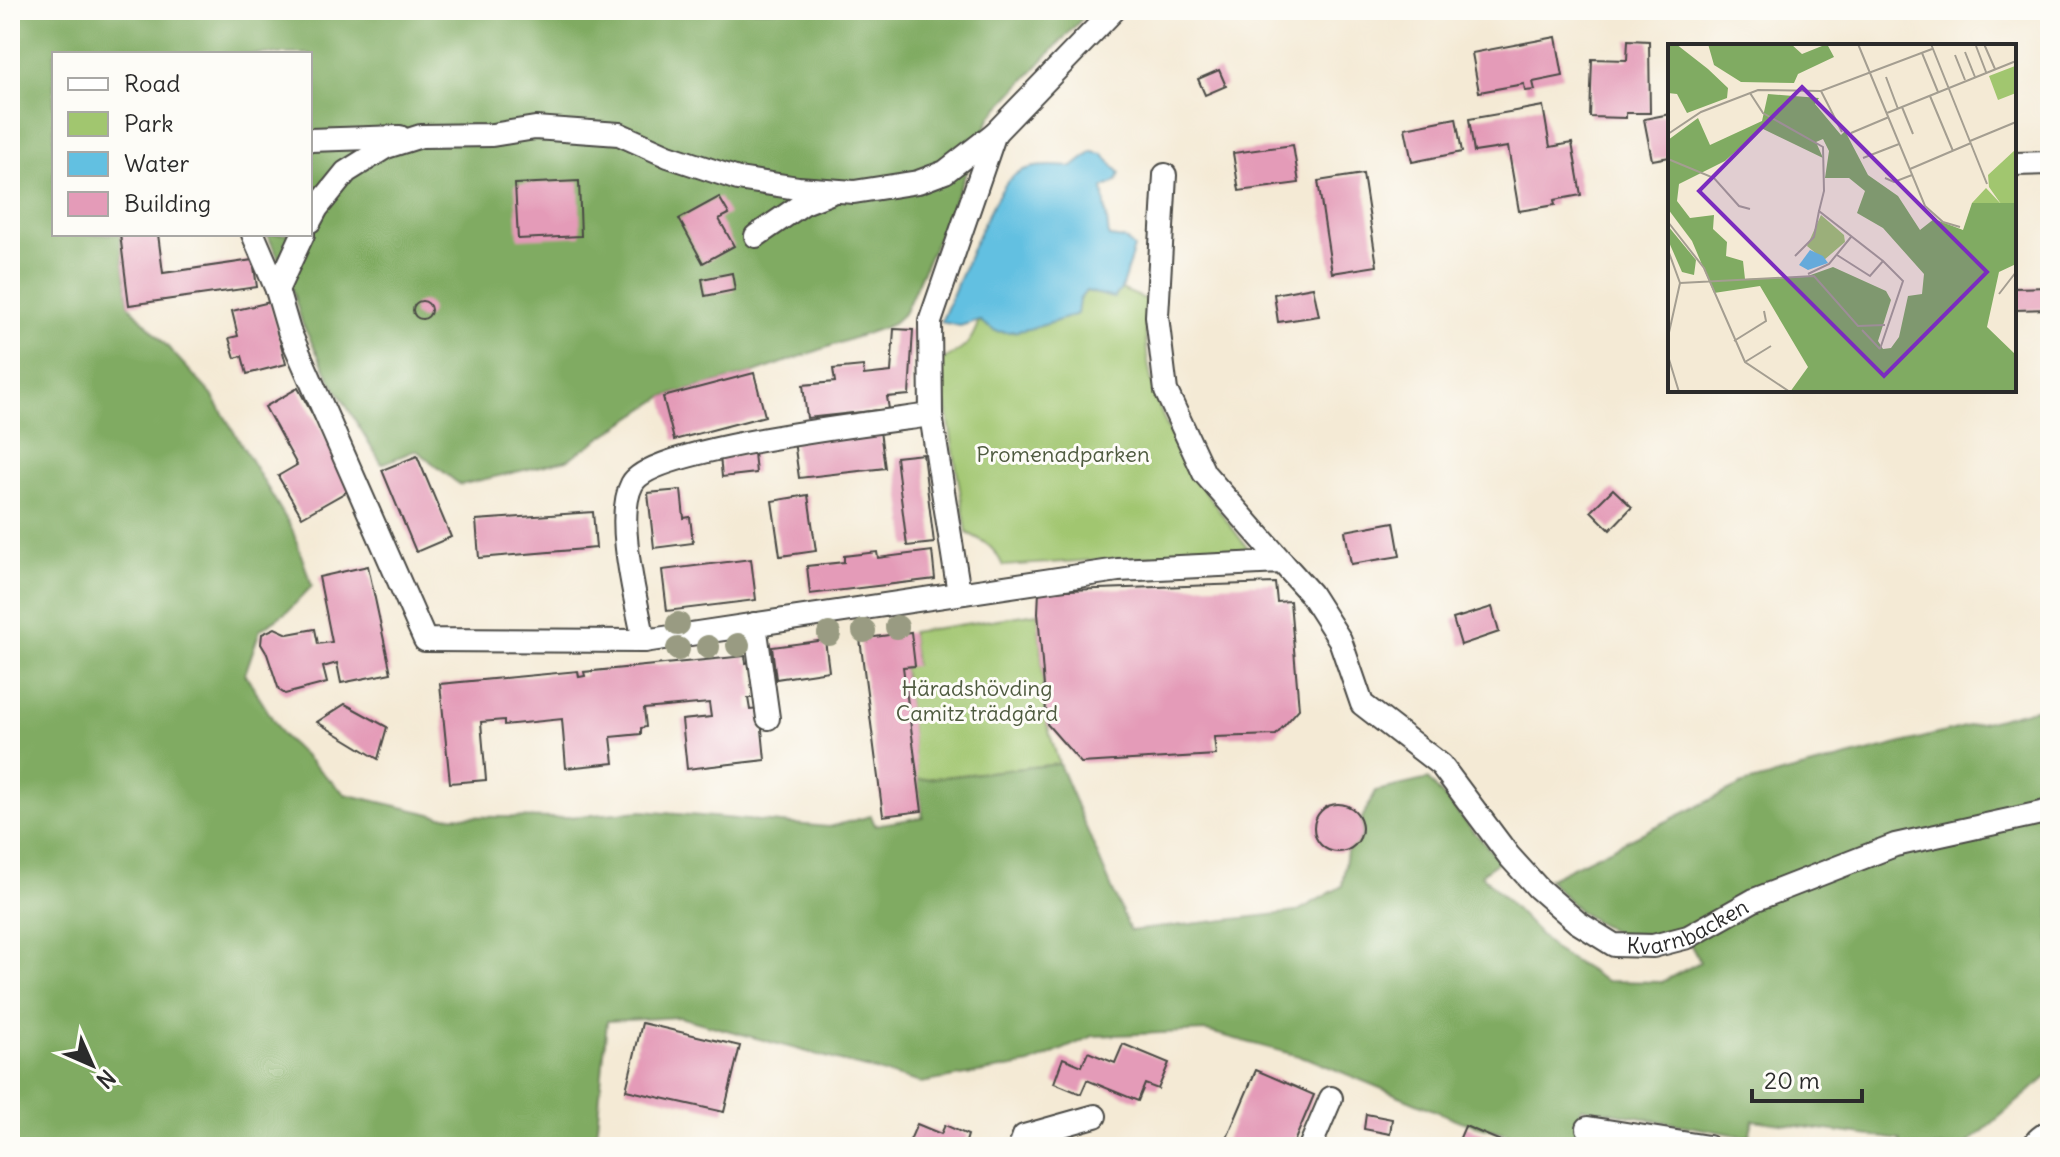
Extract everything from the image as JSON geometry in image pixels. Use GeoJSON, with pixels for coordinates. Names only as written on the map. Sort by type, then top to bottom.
{"type":"FeatureCollection","features":[{"type":"Feature","properties":{"kind":"lane"},"geometry":{"type":"LineString","coordinates":[[312,140],[492,135],[535,128],[619,134],[668,156],[738,179],[854,192],[918,182],[945,172],[995,133],[1114,10]]}},
{"type":"Feature","properties":{"kind":"lane"},"geometry":{"type":"LineString","coordinates":[[959,593],[931,415],[930,322],[995,133]]}},
{"type":"Feature","properties":{"kind":"lane"},"geometry":{"type":"LineString","coordinates":[[312,217],[346,172],[386,147],[421,136]]}},
{"type":"Feature","properties":{"kind":"lane"},"geometry":{"type":"LineString","coordinates":[[2016,164],[2050,163]]}},
{"type":"Feature","properties":{"kind":"lane"},"geometry":{"type":"LineString","coordinates":[[1165,175],[1157,316],[1166,391],[1204,473],[1282,562]]}},
{"type":"Feature","properties":{"kind":"lane"},"geometry":{"type":"LineString","coordinates":[[756,236],[804,203],[834,191]]}},
{"type":"Feature","properties":{"kind":"lane"},"geometry":{"type":"LineString","coordinates":[[254,236],[277,290],[289,331],[425,640],[644,641],[1118,570],[1282,562]]}},
{"type":"Feature","properties":{"kind":"lane"},"geometry":{"type":"LineString","coordinates":[[277,290],[302,236]]}},
{"type":"Feature","properties":{"kind":"lane"},"geometry":{"type":"LineString","coordinates":[[644,641],[627,550],[626,498],[633,481],[649,469],[704,453],[811,431],[931,415]]}},
{"type":"Feature","properties":{"kind":"lane","name":"Kvarnbacken"},"geometry":{"type":"LineString","coordinates":[[1282,562],[1310,593],[1340,640],[1362,704],[1441,765],[1509,856],[1538,888],[1577,922],[1614,945],[1653,946],[1688,937],[1754,900],[1895,845],[2050,811]]}},
{"type":"Feature","properties":{"kind":"lane"},"geometry":{"type":"LineString","coordinates":[[755,624],[768,718]]}},
{"type":"Feature","properties":{"kind":"lane"},"geometry":{"type":"LineString","coordinates":[[1310,1147],[1331,1098]]}},
{"type":"Feature","properties":{"kind":"lane"},"geometry":{"type":"LineString","coordinates":[[1020,1147],[1024,1136],[1095,1116]]}},
{"type":"Feature","properties":{"kind":"lane"},"geometry":{"type":"LineString","coordinates":[[1588,1128],[1708,1147]]}},
{"type":"Feature","properties":{"kind":"green space"},"geometry":{"type":"Polygon","coordinates":[[[10,10],[1090,10],[991,116],[905,312],[891,325],[754,373],[663,397],[567,460],[460,485],[416,450],[382,464],[330,379],[302,323],[290,282],[268,236],[312,236],[312,52],[52,52],[52,236],[120,236],[129,305],[212,395],[292,529],[312,586],[288,611],[260,630],[245,674],[283,736],[345,794],[440,816],[555,818],[642,811],[829,827],[871,816],[875,825],[923,817],[917,780],[1059,764],[1130,931],[1296,912],[1342,886],[1347,851],[1362,837],[1362,818],[1376,791],[1428,779],[1500,861],[1481,874],[1555,950],[1606,981],[1662,982],[1700,962],[1689,942],[1652,935],[1618,934],[1580,912],[1548,879],[1743,784],[2050,705],[2050,1074],[1964,1147],[1899,1147],[1901,1140],[1753,1120],[1749,1137],[1581,1107],[1578,1147],[1556,1147],[1460,1121],[1310,1059],[1206,1031],[1093,1036],[1030,1064],[921,1083],[679,1017],[607,1021],[595,1147],[10,1147],[10,10]]]}},
{"type":"Feature","properties":{"kind":"green space","name":"Promenadparken"},"geometry":{"type":"Polygon","coordinates":[[[1121,289],[1147,300],[1146,338],[1150,373],[1158,405],[1171,435],[1187,464],[1249,550],[1003,566],[989,546],[967,533],[939,361],[965,346],[979,320],[994,330],[1079,300],[1086,291],[1114,298],[1121,289]]]}},
{"type":"Feature","properties":{"kind":"green space","name":"Häradshövding Camitz trädgård"},"geometry":{"type":"Polygon","coordinates":[[[1038,613],[1047,724],[1059,764],[917,780],[903,667],[915,665],[911,632],[1038,613]]]}},
{"type":"Feature","properties":{"kind":"water"},"geometry":{"type":"Polygon","coordinates":[[[1092,152],[1103,154],[1120,173],[1117,181],[1103,188],[1109,237],[1125,239],[1134,248],[1121,289],[1114,298],[1086,291],[1079,300],[1077,314],[1014,331],[996,331],[979,320],[960,326],[941,322],[984,222],[1004,186],[1019,172],[1034,167],[1073,167],[1092,152]]]}},
{"type":"Feature","properties":{"kind":"building"},"geometry":{"type":"Polygon","coordinates":[[[1556,37],[1563,76],[1533,82],[1535,90],[1525,91],[1524,84],[1479,92],[1472,53],[1556,37]]]}},
{"type":"Feature","properties":{"kind":"building"},"geometry":{"type":"Polygon","coordinates":[[[1628,40],[1649,41],[1650,113],[1626,113],[1626,118],[1590,117],[1592,59],[1627,60],[1628,40]]]}},
{"type":"Feature","properties":{"kind":"building"},"geometry":{"type":"Polygon","coordinates":[[[1219,70],[1226,86],[1205,95],[1198,79],[1219,70]]]}},
{"type":"Feature","properties":{"kind":"building"},"geometry":{"type":"Polygon","coordinates":[[[1543,106],[1550,147],[1572,143],[1581,195],[1554,200],[1555,205],[1519,211],[1508,147],[1474,152],[1469,119],[1543,106]]]}},
{"type":"Feature","properties":{"kind":"building"},"geometry":{"type":"Polygon","coordinates":[[[1668,114],[1668,157],[1652,160],[1644,119],[1668,114]]]}},
{"type":"Feature","properties":{"kind":"building"},"geometry":{"type":"Polygon","coordinates":[[[1456,118],[1462,152],[1412,162],[1405,128],[1456,118]]]}},
{"type":"Feature","properties":{"kind":"building"},"geometry":{"type":"Polygon","coordinates":[[[1293,145],[1299,183],[1239,191],[1233,153],[1293,145]]]}},
{"type":"Feature","properties":{"kind":"building"},"geometry":{"type":"Polygon","coordinates":[[[1363,174],[1377,266],[1332,273],[1318,181],[1363,174]]]}},
{"type":"Feature","properties":{"kind":"building"},"geometry":{"type":"Polygon","coordinates":[[[579,181],[581,236],[518,239],[515,184],[579,181]]]}},
{"type":"Feature","properties":{"kind":"building"},"geometry":{"type":"Polygon","coordinates":[[[719,197],[729,214],[719,219],[734,246],[703,263],[679,219],[719,197]]]}},
{"type":"Feature","properties":{"kind":"building"},"geometry":{"type":"Polygon","coordinates":[[[120,236],[158,236],[163,273],[253,260],[257,287],[129,305],[120,236]]]}},
{"type":"Feature","properties":{"kind":"building"},"geometry":{"type":"Polygon","coordinates":[[[732,273],[735,290],[705,296],[702,279],[732,273]]]}},
{"type":"Feature","properties":{"kind":"building"},"geometry":{"type":"Polygon","coordinates":[[[1313,287],[1319,316],[1278,322],[1274,294],[1313,287]]]}},
{"type":"Feature","properties":{"kind":"building"},"geometry":{"type":"Polygon","coordinates":[[[2050,287],[2050,309],[2016,310],[2016,288],[2050,287]]]}},
{"type":"Feature","properties":{"kind":"building"},"geometry":{"type":"Polygon","coordinates":[[[422,301],[431,310],[422,319],[413,310],[422,301]]]}},
{"type":"Feature","properties":{"kind":"building"},"geometry":{"type":"Polygon","coordinates":[[[270,302],[286,364],[247,374],[242,356],[235,358],[229,338],[238,336],[232,311],[270,302]]]}},
{"type":"Feature","properties":{"kind":"building"},"geometry":{"type":"Polygon","coordinates":[[[894,329],[913,330],[909,395],[887,397],[889,409],[807,418],[803,385],[835,382],[833,369],[863,366],[864,375],[891,372],[894,329]]]}},
{"type":"Feature","properties":{"kind":"building"},"geometry":{"type":"Polygon","coordinates":[[[754,373],[765,416],[674,440],[663,397],[754,373]]]}},
{"type":"Feature","properties":{"kind":"building"},"geometry":{"type":"Polygon","coordinates":[[[298,388],[353,488],[302,517],[278,476],[297,465],[265,407],[298,388]]]}},
{"type":"Feature","properties":{"kind":"building"},"geometry":{"type":"Polygon","coordinates":[[[880,431],[885,468],[799,478],[794,441],[880,431]]]}},
{"type":"Feature","properties":{"kind":"building"},"geometry":{"type":"Polygon","coordinates":[[[754,453],[756,473],[722,477],[720,456],[754,453]]]}},
{"type":"Feature","properties":{"kind":"building"},"geometry":{"type":"Polygon","coordinates":[[[923,454],[934,543],[907,546],[896,457],[923,454]]]}},
{"type":"Feature","properties":{"kind":"building"},"geometry":{"type":"Polygon","coordinates":[[[417,456],[451,537],[416,552],[382,470],[417,456]]]}},
{"type":"Feature","properties":{"kind":"building"},"geometry":{"type":"Polygon","coordinates":[[[1613,489],[1632,507],[1610,530],[1591,511],[1613,489]]]}},
{"type":"Feature","properties":{"kind":"building"},"geometry":{"type":"Polygon","coordinates":[[[681,490],[684,518],[690,517],[693,543],[654,548],[648,493],[681,490]]]}},
{"type":"Feature","properties":{"kind":"building"},"geometry":{"type":"Polygon","coordinates":[[[808,495],[816,551],[780,556],[772,501],[808,495]]]}},
{"type":"Feature","properties":{"kind":"building"},"geometry":{"type":"Polygon","coordinates":[[[593,512],[596,548],[479,558],[476,520],[593,512]]]}},
{"type":"Feature","properties":{"kind":"building"},"geometry":{"type":"Polygon","coordinates":[[[1394,522],[1400,556],[1351,564],[1345,531],[1394,522]]]}},
{"type":"Feature","properties":{"kind":"building"},"geometry":{"type":"Polygon","coordinates":[[[932,551],[935,579],[810,594],[807,566],[844,562],[844,556],[877,552],[878,558],[932,551]]]}},
{"type":"Feature","properties":{"kind":"building"},"geometry":{"type":"Polygon","coordinates":[[[751,559],[756,600],[667,611],[662,570],[751,559]]]}},
{"type":"Feature","properties":{"kind":"building"},"geometry":{"type":"Polygon","coordinates":[[[368,566],[391,673],[341,683],[337,663],[323,667],[327,683],[285,694],[279,690],[261,644],[262,634],[275,628],[288,634],[315,629],[318,644],[332,642],[319,577],[368,566]]]}},
{"type":"Feature","properties":{"kind":"building"},"geometry":{"type":"Polygon","coordinates":[[[1275,583],[1277,602],[1290,601],[1299,709],[1276,735],[1214,737],[1216,755],[1081,763],[1047,724],[1039,591],[1275,583]]]}},
{"type":"Feature","properties":{"kind":"building"},"geometry":{"type":"Polygon","coordinates":[[[1492,607],[1499,632],[1461,645],[1453,619],[1492,607]]]}},
{"type":"Feature","properties":{"kind":"building"},"geometry":{"type":"Polygon","coordinates":[[[911,632],[915,666],[903,667],[922,811],[883,816],[860,639],[911,632]]]}},
{"type":"Feature","properties":{"kind":"building"},"geometry":{"type":"Polygon","coordinates":[[[825,640],[829,671],[776,679],[772,647],[825,640]]]}},
{"type":"Feature","properties":{"kind":"building"},"geometry":{"type":"Polygon","coordinates":[[[745,656],[746,663],[750,662],[752,676],[754,698],[748,698],[750,710],[760,709],[765,760],[687,769],[682,720],[711,717],[709,703],[644,709],[646,727],[641,728],[641,734],[611,737],[614,763],[566,768],[562,719],[504,725],[504,720],[481,722],[486,780],[450,783],[440,684],[578,671],[579,677],[585,676],[584,672],[745,656]]]}},
{"type":"Feature","properties":{"kind":"building"},"geometry":{"type":"Polygon","coordinates":[[[345,704],[387,727],[378,759],[317,722],[345,704]]]}},
{"type":"Feature","properties":{"kind":"building"},"geometry":{"type":"Polygon","coordinates":[[[1338,804],[1355,811],[1362,828],[1355,845],[1338,852],[1321,845],[1314,828],[1321,811],[1338,804]]]}},
{"type":"Feature","properties":{"kind":"building"},"geometry":{"type":"Polygon","coordinates":[[[642,1023],[740,1046],[724,1112],[626,1090],[642,1023]]]}},
{"type":"Feature","properties":{"kind":"building"},"geometry":{"type":"Polygon","coordinates":[[[1123,1044],[1169,1063],[1158,1089],[1145,1084],[1138,1101],[1087,1080],[1081,1094],[1054,1083],[1063,1058],[1082,1066],[1088,1052],[1115,1063],[1123,1044]]]}},
{"type":"Feature","properties":{"kind":"building"},"geometry":{"type":"Polygon","coordinates":[[[1256,1070],[1314,1095],[1292,1147],[1223,1147],[1256,1070]]]}},
{"type":"Feature","properties":{"kind":"building"},"geometry":{"type":"Polygon","coordinates":[[[1366,1114],[1392,1119],[1390,1134],[1364,1129],[1366,1114]]]}},
{"type":"Feature","properties":{"kind":"building"},"geometry":{"type":"Polygon","coordinates":[[[917,1124],[941,1134],[945,1125],[968,1135],[965,1145],[970,1147],[907,1147],[917,1124]]]}},
{"type":"Feature","properties":{"kind":"building"},"geometry":{"type":"Polygon","coordinates":[[[1465,1126],[1515,1147],[1456,1147],[1465,1126]]]}}]}
